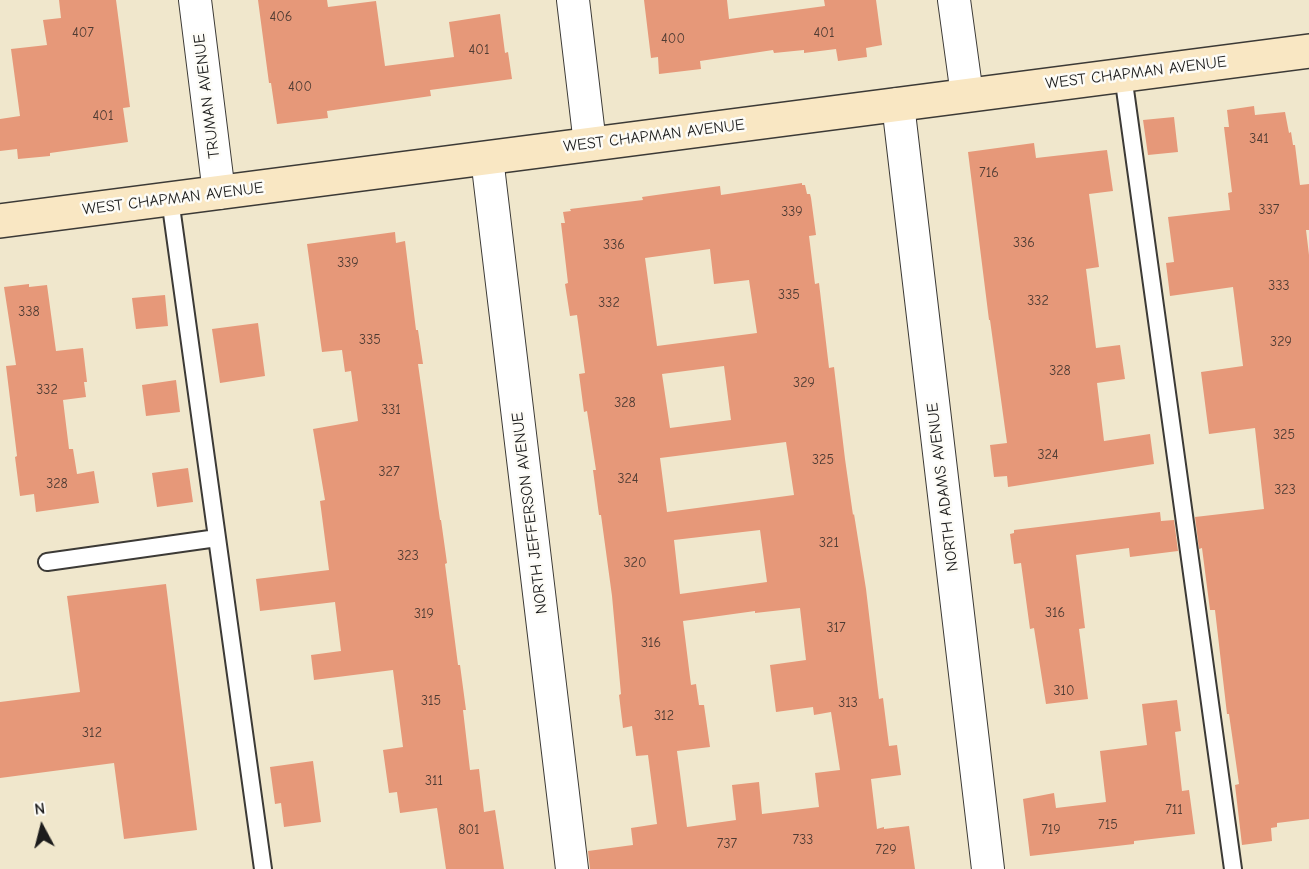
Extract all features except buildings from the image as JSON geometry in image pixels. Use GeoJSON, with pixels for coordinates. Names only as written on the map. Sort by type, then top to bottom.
{"type":"FeatureCollection","features":[{"type":"Feature","properties":{"kind":"street","name":"TRUMAN AVENUE"},"geometry":{"type":"LineString","coordinates":[[195,0],[219,193]]}},
{"type":"Feature","properties":{"kind":"street"},"geometry":{"type":"LineString","coordinates":[[573,0],[590,144]]}},
{"type":"Feature","properties":{"kind":"street"},"geometry":{"type":"LineString","coordinates":[[954,0],[967,95]]}},
{"type":"Feature","properties":{"kind":"street","name":"WEST CHAPMAN AVENUE"},"geometry":{"type":"LineString","coordinates":[[0,221],[1309,51]]}},
{"type":"Feature","properties":{"kind":"street","name":"NORTH ADAMS AVENUE"},"geometry":{"type":"LineString","coordinates":[[898,104],[988,869]]}},
{"type":"Feature","properties":{"kind":"street","name":"NORTH JEFFERSON AVENUE"},"geometry":{"type":"LineString","coordinates":[[487,158],[572,869]]}},
{"type":"Feature","properties":{"kind":"lane"},"geometry":{"type":"LineString","coordinates":[[1123,75],[1233,869]]}},
{"type":"Feature","properties":{"kind":"lane"},"geometry":{"type":"LineString","coordinates":[[170,199],[263,869]]}},
{"type":"Feature","properties":{"kind":"lane"},"geometry":{"type":"LineString","coordinates":[[47,562],[217,538]]}}]}
